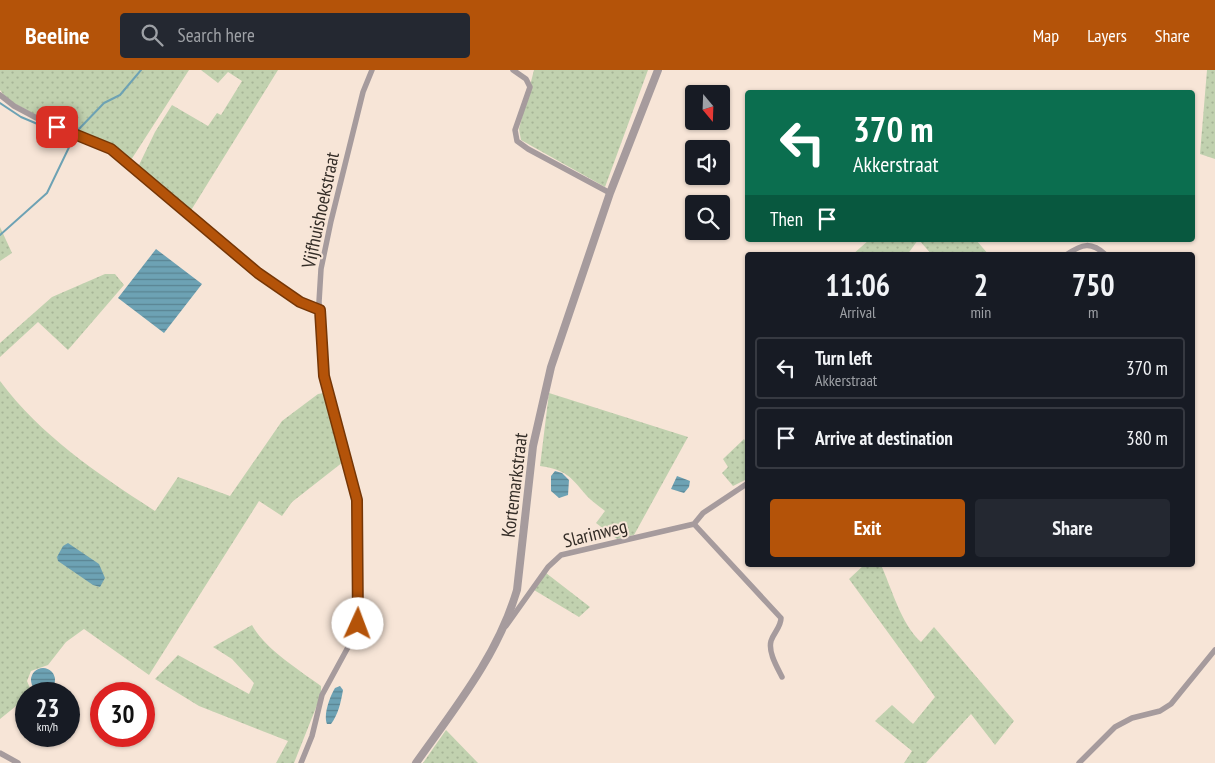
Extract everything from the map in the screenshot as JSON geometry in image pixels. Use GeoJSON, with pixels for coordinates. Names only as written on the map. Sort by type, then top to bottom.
{"type":"FeatureCollection","features":[{"type":"Feature","properties":{"kind":"street","name":"Vijfhuishoekstraat"},"geometry":{"type":"LineString","coordinates":[[301,763],[312,736],[322,695],[353,638],[358,615],[357,500],[324,376],[320,310],[323,255],[363,92],[372,70]]}},
{"type":"Feature","properties":{"kind":"street"},"geometry":{"type":"LineString","coordinates":[[513,70],[526,79],[530,87],[515,130],[517,141],[528,149],[610,193]]}},
{"type":"Feature","properties":{"kind":"street","name":"Kortemarkstraat"},"geometry":{"type":"LineString","coordinates":[[416,763],[477,675],[505,626],[518,590],[533,446],[551,367],[610,193],[658,70]]}},
{"type":"Feature","properties":{"kind":"street"},"geometry":{"type":"LineString","coordinates":[[0,95],[14,106],[46,123],[111,149],[258,273],[300,302],[320,310]]}},
{"type":"Feature","properties":{"kind":"street"},"geometry":{"type":"LineString","coordinates":[[1070,252],[1080,245],[1088,244],[1102,252]]}},
{"type":"Feature","properties":{"kind":"street"},"geometry":{"type":"LineString","coordinates":[[745,485],[703,513],[694,524],[781,618],[781,623],[771,640],[771,649],[782,677]]}},
{"type":"Feature","properties":{"kind":"street","name":"Slarinweg"},"geometry":{"type":"LineString","coordinates":[[505,626],[548,567],[561,555],[694,524]]}},
{"type":"Feature","properties":{"kind":"street"},"geometry":{"type":"LineString","coordinates":[[1079,763],[1115,727],[1132,718],[1160,711],[1171,704],[1215,650]]}},
{"type":"Feature","properties":{"kind":"street"},"geometry":{"type":"LineString","coordinates":[[0,753],[18,763]]}},
{"type":"Feature","properties":{"kind":"green space"},"geometry":{"type":"Polygon","coordinates":[[[0,70],[189,70],[131,160],[108,143],[47,121],[8,100],[0,90],[0,70]]]}},
{"type":"Feature","properties":{"kind":"green space"},"geometry":{"type":"Polygon","coordinates":[[[201,70],[278,70],[190,212],[143,171],[139,165],[155,132],[172,105],[208,126],[217,113],[221,115],[242,81],[228,72],[218,83],[201,70]]]}},
{"type":"Feature","properties":{"kind":"green space"},"geometry":{"type":"Polygon","coordinates":[[[534,70],[648,70],[605,187],[521,140],[519,129],[534,70]]]}},
{"type":"Feature","properties":{"kind":"green space"},"geometry":{"type":"Polygon","coordinates":[[[1207,70],[1215,70],[1215,159],[1200,154],[1207,70]]]}},
{"type":"Feature","properties":{"kind":"green space"},"geometry":{"type":"Polygon","coordinates":[[[0,227],[12,253],[0,261],[0,227]]]}},
{"type":"Feature","properties":{"kind":"green space"},"geometry":{"type":"Polygon","coordinates":[[[867,242],[917,242],[909,252],[855,252],[867,242]]]}},
{"type":"Feature","properties":{"kind":"green space"},"geometry":{"type":"Polygon","coordinates":[[[921,242],[978,242],[986,252],[929,252],[921,242]]]}},
{"type":"Feature","properties":{"kind":"green space"},"geometry":{"type":"Polygon","coordinates":[[[105,274],[115,274],[124,285],[68,350],[38,322],[0,357],[0,343],[52,297],[105,274]]]}},
{"type":"Feature","properties":{"kind":"green space"},"geometry":{"type":"Polygon","coordinates":[[[0,381],[16,401],[52,437],[112,483],[155,511],[178,477],[230,496],[282,421],[318,394],[324,393],[343,462],[292,502],[282,516],[259,501],[149,675],[84,629],[66,642],[48,665],[31,671],[27,682],[15,682],[15,707],[0,719],[0,381]]]}},
{"type":"Feature","properties":{"kind":"green space"},"geometry":{"type":"Polygon","coordinates":[[[549,393],[688,437],[634,535],[617,539],[596,523],[605,511],[588,497],[567,475],[540,466],[549,393]]]}},
{"type":"Feature","properties":{"kind":"green space"},"geometry":{"type":"Polygon","coordinates":[[[744,439],[745,480],[733,486],[722,473],[728,467],[723,459],[744,439]]]}},
{"type":"Feature","properties":{"kind":"green space"},"geometry":{"type":"Polygon","coordinates":[[[862,567],[882,567],[902,616],[914,635],[921,642],[934,627],[1014,721],[995,745],[971,714],[926,763],[904,763],[912,751],[875,721],[892,705],[913,724],[935,697],[849,579],[862,567]]]}},
{"type":"Feature","properties":{"kind":"green space"},"geometry":{"type":"Polygon","coordinates":[[[546,573],[590,607],[579,617],[534,590],[546,573]]]}},
{"type":"Feature","properties":{"kind":"green space"},"geometry":{"type":"Polygon","coordinates":[[[252,625],[273,650],[321,686],[321,695],[294,763],[276,763],[288,741],[199,706],[155,679],[178,655],[249,694],[254,683],[232,659],[213,647],[252,625]]]}},
{"type":"Feature","properties":{"kind":"green space"},"geometry":{"type":"Polygon","coordinates":[[[446,730],[478,763],[423,763],[446,730]]]}},
{"type":"Feature","properties":{"kind":"water"},"geometry":{"type":"Polygon","coordinates":[[[156,249],[202,284],[164,333],[118,298],[156,249]]]}},
{"type":"Feature","properties":{"kind":"water"},"geometry":{"type":"Polygon","coordinates":[[[555,471],[562,473],[569,480],[568,495],[559,498],[551,491],[551,476],[555,471]]]}},
{"type":"Feature","properties":{"kind":"water"},"geometry":{"type":"Polygon","coordinates":[[[677,476],[690,481],[689,487],[684,493],[671,489],[677,476]]]}},
{"type":"Feature","properties":{"kind":"water"},"geometry":{"type":"Polygon","coordinates":[[[68,543],[99,564],[105,578],[100,587],[93,585],[58,561],[57,557],[63,546],[68,543]]]}},
{"type":"Feature","properties":{"kind":"water"},"geometry":{"type":"Polygon","coordinates":[[[43,668],[47,669],[54,676],[54,682],[32,682],[31,680],[35,672],[43,668]]]}},
{"type":"Feature","properties":{"kind":"water"},"geometry":{"type":"Polygon","coordinates":[[[340,686],[343,690],[336,717],[331,724],[327,724],[326,711],[329,701],[335,688],[340,686]]]}},
{"type":"Feature","properties":{"kind":"waterway"},"geometry":{"type":"LineString","coordinates":[[78,130],[104,103],[120,95],[141,70]]}},
{"type":"Feature","properties":{"kind":"waterway"},"geometry":{"type":"LineString","coordinates":[[0,103],[21,117],[73,139]]}},
{"type":"Feature","properties":{"kind":"waterway"},"geometry":{"type":"LineString","coordinates":[[0,235],[47,193],[73,139]]}},
{"type":"Feature","properties":{"kind":"route"},"geometry":{"type":"LineString","coordinates":[[57,127],[102,143],[111,149],[136,168],[258,273],[300,302],[320,310],[324,376],[358,506],[356,551],[358,624]]}}]}
